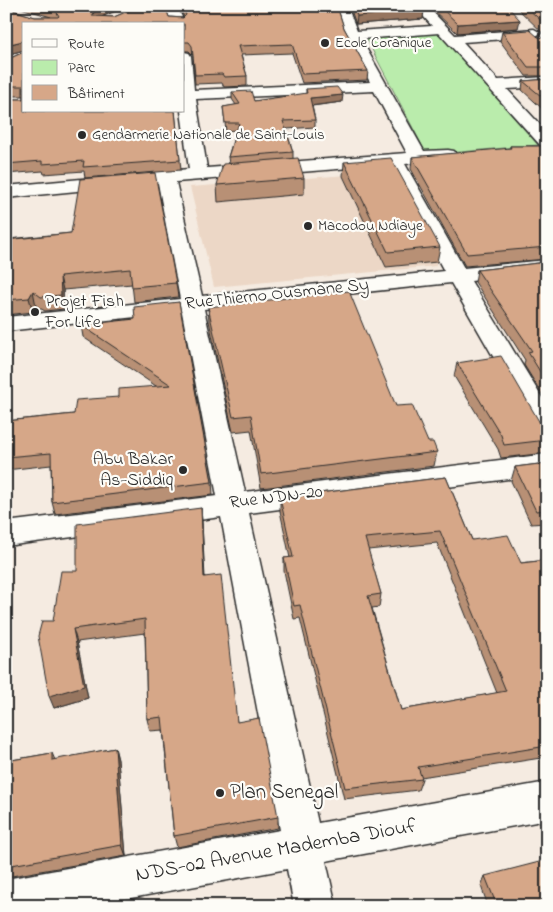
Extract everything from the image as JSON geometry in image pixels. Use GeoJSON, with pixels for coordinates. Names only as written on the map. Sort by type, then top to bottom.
{"type":"FeatureCollection","features":[{"type":"Feature","properties":{"kind":"street"},"geometry":{"type":"LineString","coordinates":[[170,6],[177,22]]}},
{"type":"Feature","properties":{"kind":"street"},"geometry":{"type":"LineString","coordinates":[[420,6],[547,144]]}},
{"type":"Feature","properties":{"kind":"street"},"geometry":{"type":"LineString","coordinates":[[358,7],[341,7],[352,36],[419,158]]}},
{"type":"Feature","properties":{"kind":"street"},"geometry":{"type":"LineString","coordinates":[[352,36],[447,34],[538,38],[519,20]]}},
{"type":"Feature","properties":{"kind":"street"},"geometry":{"type":"LineString","coordinates":[[185,76],[186,95],[199,174]]}},
{"type":"Feature","properties":{"kind":"street"},"geometry":{"type":"LineString","coordinates":[[494,85],[547,82]]}},
{"type":"Feature","properties":{"kind":"street"},"geometry":{"type":"LineString","coordinates":[[186,95],[380,86]]}},
{"type":"Feature","properties":{"kind":"street"},"geometry":{"type":"LineString","coordinates":[[528,147],[547,144]]}},
{"type":"Feature","properties":{"kind":"street"},"geometry":{"type":"LineString","coordinates":[[6,192],[199,174],[463,153]]}},
{"type":"Feature","properties":{"kind":"street"},"geometry":{"type":"LineString","coordinates":[[393,159],[457,275],[547,428]]}},
{"type":"Feature","properties":{"kind":"street"},"geometry":{"type":"LineString","coordinates":[[166,178],[315,906]]}},
{"type":"Feature","properties":{"kind":"street","name":"RueThierno Ousmane Sy"},"geometry":{"type":"LineString","coordinates":[[6,324],[547,266]]}},
{"type":"Feature","properties":{"kind":"street","name":"Rue NDN-20"},"geometry":{"type":"LineString","coordinates":[[6,534],[232,503],[547,464]]}},
{"type":"Feature","properties":{"kind":"street","name":"NDS-02 Avenue Mademba Diouf"},"geometry":{"type":"LineString","coordinates":[[6,900],[547,802]]}},
{"type":"Feature","properties":{"kind":"shaded area","name":"Macodou Ndiaye"},"geometry":{"type":"Polygon","coordinates":[[[386,172],[437,266],[214,287],[190,187],[386,172]]]}},
{"type":"Feature","properties":{"kind":"green space"},"geometry":{"type":"Polygon","coordinates":[[[439,33],[538,145],[427,155],[366,38],[439,33]]]}},
{"type":"Feature","properties":{"kind":"building"},"geometry":{"type":"Polygon","coordinates":[[[41,6],[106,6],[95,11],[92,16],[114,17],[140,6],[165,6],[169,17],[183,18],[186,15],[182,6],[337,6],[344,28],[368,71],[302,74],[292,44],[238,46],[247,76],[224,77],[222,74],[195,75],[192,46],[189,42],[185,42],[185,22],[22,22],[22,41],[6,45],[6,8],[35,17],[58,17],[56,11],[41,6]]]}},
{"type":"Feature","properties":{"kind":"building"},"geometry":{"type":"Polygon","coordinates":[[[353,6],[420,6],[424,10],[357,16],[353,6]]]}},
{"type":"Feature","properties":{"kind":"building"},"geometry":{"type":"Polygon","coordinates":[[[439,6],[507,6],[520,20],[458,24],[439,6]]]}},
{"type":"Feature","properties":{"kind":"building"},"geometry":{"type":"Polygon","coordinates":[[[525,6],[547,6],[547,26],[525,6]]]}},
{"type":"Feature","properties":{"kind":"building"},"geometry":{"type":"Polygon","coordinates":[[[530,30],[538,37],[547,38],[547,67],[528,67],[502,32],[530,30]]]}},
{"type":"Feature","properties":{"kind":"building"},"geometry":{"type":"Polygon","coordinates":[[[22,53],[22,86],[6,86],[6,60],[22,53]]]}},
{"type":"Feature","properties":{"kind":"building"},"geometry":{"type":"Polygon","coordinates":[[[547,79],[547,101],[523,81],[547,79]]]}},
{"type":"Feature","properties":{"kind":"building"},"geometry":{"type":"Polygon","coordinates":[[[337,87],[343,95],[310,98],[315,120],[283,121],[293,152],[228,157],[239,123],[225,123],[223,107],[240,104],[232,92],[251,91],[254,101],[307,93],[306,89],[337,87]]]}},
{"type":"Feature","properties":{"kind":"building"},"geometry":{"type":"Polygon","coordinates":[[[6,99],[22,99],[22,112],[175,112],[180,160],[83,167],[84,161],[42,164],[42,161],[6,164],[6,99]]]}},
{"type":"Feature","properties":{"kind":"building"},"geometry":{"type":"Polygon","coordinates":[[[510,146],[547,146],[547,247],[467,254],[412,157],[511,148],[510,146]]]}},
{"type":"Feature","properties":{"kind":"building"},"geometry":{"type":"Polygon","coordinates":[[[298,158],[304,178],[217,185],[223,164],[298,158]]]}},
{"type":"Feature","properties":{"kind":"building"},"geometry":{"type":"Polygon","coordinates":[[[391,158],[440,247],[388,252],[344,162],[391,158]]]}},
{"type":"Feature","properties":{"kind":"building"},"geometry":{"type":"Polygon","coordinates":[[[155,173],[176,283],[132,287],[130,269],[60,276],[61,295],[41,297],[33,291],[29,298],[6,300],[6,240],[71,233],[80,179],[155,173]]]}},
{"type":"Feature","properties":{"kind":"building"},"geometry":{"type":"Polygon","coordinates":[[[547,262],[547,383],[528,352],[532,351],[477,270],[547,262]]]}},
{"type":"Feature","properties":{"kind":"building"},"geometry":{"type":"Polygon","coordinates":[[[349,291],[396,406],[412,405],[428,442],[433,442],[437,452],[261,474],[251,415],[233,417],[208,307],[349,291]]]}},
{"type":"Feature","properties":{"kind":"building"},"geometry":{"type":"Polygon","coordinates":[[[179,302],[212,482],[52,502],[51,453],[6,457],[6,421],[74,414],[76,400],[119,397],[119,389],[171,385],[81,325],[135,319],[134,307],[179,302]]]}},
{"type":"Feature","properties":{"kind":"building"},"geometry":{"type":"Polygon","coordinates":[[[501,356],[540,423],[547,425],[547,440],[504,445],[501,435],[457,363],[501,356]]]}},
{"type":"Feature","properties":{"kind":"building"},"geometry":{"type":"Polygon","coordinates":[[[547,463],[547,510],[536,511],[515,467],[547,463]]]}},
{"type":"Feature","properties":{"kind":"building"},"geometry":{"type":"Polygon","coordinates":[[[446,477],[472,540],[508,535],[521,563],[547,560],[547,746],[418,767],[422,779],[345,788],[300,605],[294,606],[284,558],[293,557],[280,498],[446,477]],[[440,531],[365,538],[381,594],[368,596],[401,710],[506,691],[440,531]]]}},
{"type":"Feature","properties":{"kind":"building"},"geometry":{"type":"Polygon","coordinates":[[[201,508],[204,577],[221,575],[237,722],[259,718],[278,817],[174,836],[162,717],[147,719],[145,619],[73,629],[84,686],[49,696],[38,636],[42,621],[53,621],[61,571],[77,571],[77,524],[201,508]]]}},
{"type":"Feature","properties":{"kind":"building"},"geometry":{"type":"Polygon","coordinates":[[[115,748],[122,845],[6,866],[6,761],[52,753],[52,760],[115,748]]]}},
{"type":"Feature","properties":{"kind":"building"},"geometry":{"type":"Polygon","coordinates":[[[547,860],[547,900],[536,903],[537,906],[497,906],[485,876],[547,860]]]}},
{"type":"Feature","properties":{"kind":"building"},"geometry":{"type":"Polygon","coordinates":[[[288,902],[288,906],[270,906],[288,902]]]}},
{"type":"Feature","properties":{"kind":"place","name":"Ecole Coranique"},"geometry":{"type":"Point","coordinates":[325,43]}},
{"type":"Feature","properties":{"kind":"place","name":"Gendarmerie Nationale de Saint-Louis"},"geometry":{"type":"Point","coordinates":[82,135]}},
{"type":"Feature","properties":{"kind":"place","name":"Macodou Ndiaye"},"geometry":{"type":"Point","coordinates":[308,226]}},
{"type":"Feature","properties":{"kind":"place","name":"Projet Fish For Life"},"geometry":{"type":"Point","coordinates":[35,312]}},
{"type":"Feature","properties":{"kind":"place","name":"Abu Bakar As-Siddiq"},"geometry":{"type":"Point","coordinates":[183,470]}},
{"type":"Feature","properties":{"kind":"place","name":"Plan Senegal"},"geometry":{"type":"Point","coordinates":[220,793]}}]}
